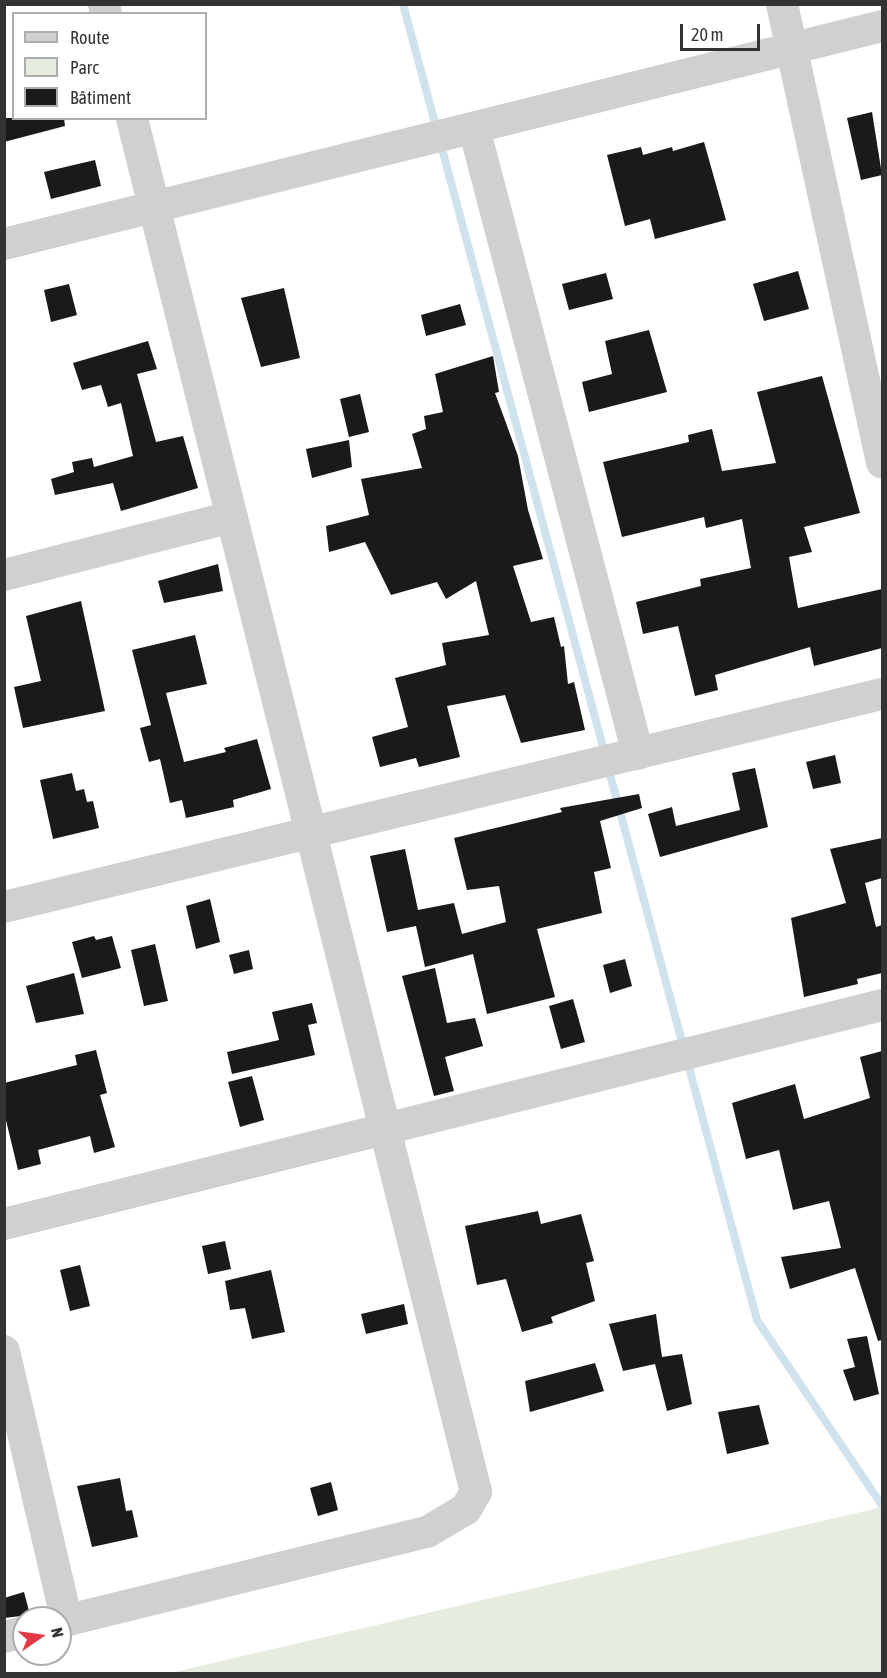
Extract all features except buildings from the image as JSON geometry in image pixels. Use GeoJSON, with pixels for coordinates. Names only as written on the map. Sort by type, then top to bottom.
{"type":"FeatureCollection","features":[{"type":"Feature","properties":{"kind":"street"},"geometry":{"type":"LineString","coordinates":[[782,4],[871,357],[882,462]]}},
{"type":"Feature","properties":{"kind":"street"},"geometry":{"type":"LineString","coordinates":[[4,244],[882,26]]}},
{"type":"Feature","properties":{"kind":"street"},"geometry":{"type":"LineString","coordinates":[[72,1620],[427,1532],[465,1509],[477,1492],[132,120]]}},
{"type":"Feature","properties":{"kind":"street"},"geometry":{"type":"LineString","coordinates":[[474,128],[638,754]]}},
{"type":"Feature","properties":{"kind":"street"},"geometry":{"type":"LineString","coordinates":[[4,574],[232,517]]}},
{"type":"Feature","properties":{"kind":"street"},"geometry":{"type":"LineString","coordinates":[[4,907],[882,694]]}},
{"type":"Feature","properties":{"kind":"street"},"geometry":{"type":"LineString","coordinates":[[4,1224],[882,1005]]}},
{"type":"Feature","properties":{"kind":"street"},"geometry":{"type":"LineString","coordinates":[[4,1351],[60,1606]]}},
{"type":"Feature","properties":{"kind":"green space"},"geometry":{"type":"Polygon","coordinates":[[[882,1507],[882,1673],[170,1673],[882,1507]]]}},
{"type":"Feature","properties":{"kind":"waterway"},"geometry":{"type":"LineString","coordinates":[[403,4],[605,754]]}},
{"type":"Feature","properties":{"kind":"waterway"},"geometry":{"type":"LineString","coordinates":[[608,767],[757,1320],[882,1505]]}}]}
